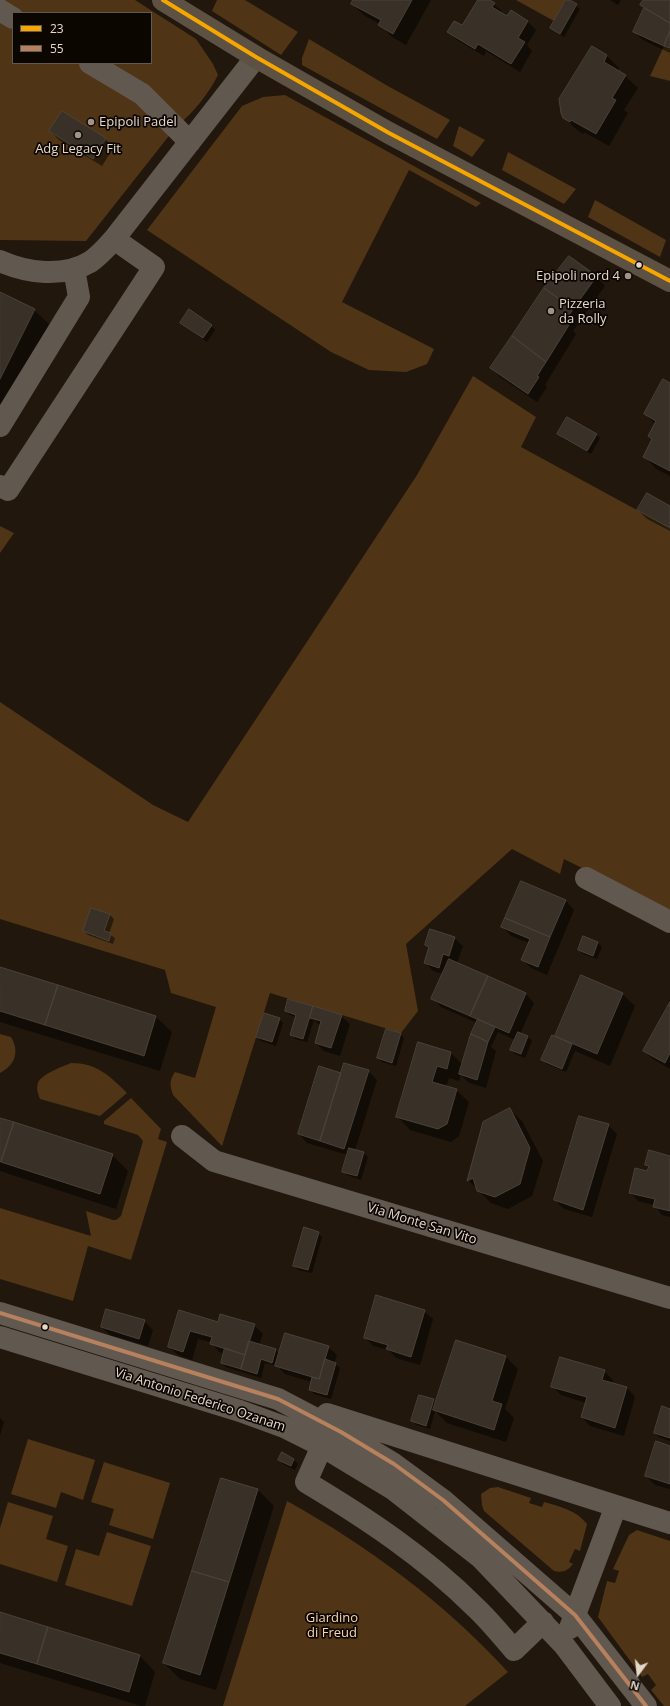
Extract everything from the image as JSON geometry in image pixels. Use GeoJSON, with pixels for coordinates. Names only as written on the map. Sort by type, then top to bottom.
{"type":"FeatureCollection","features":[{"type":"Feature","properties":{"kind":"main road"},"geometry":{"type":"LineString","coordinates":[[163,0],[256,57],[396,136],[670,281]]}},
{"type":"Feature","properties":{"kind":"street"},"geometry":{"type":"LineString","coordinates":[[0,10],[12,17]]}},
{"type":"Feature","properties":{"kind":"street"},"geometry":{"type":"LineString","coordinates":[[0,261],[11,266],[39,272],[58,272],[74,269],[89,262],[102,253],[256,57]]}},
{"type":"Feature","properties":{"kind":"street"},"geometry":{"type":"LineString","coordinates":[[92,64],[142,94],[190,142]]}},
{"type":"Feature","properties":{"kind":"street"},"geometry":{"type":"LineString","coordinates":[[0,486],[8,490],[154,267],[114,239]]}},
{"type":"Feature","properties":{"kind":"street"},"geometry":{"type":"LineString","coordinates":[[0,426],[79,297],[74,269]]}},
{"type":"Feature","properties":{"kind":"street"},"geometry":{"type":"LineString","coordinates":[[586,878],[670,922]]}},
{"type":"Feature","properties":{"kind":"street","name":"Via Monte San Vito"},"geometry":{"type":"LineString","coordinates":[[182,1136],[214,1161],[670,1298]]}},
{"type":"Feature","properties":{"kind":"street","name":"Via Antonio Federico Ozanam"},"geometry":{"type":"LineString","coordinates":[[0,1313],[278,1399],[341,1432],[394,1464],[443,1500],[575,1615],[646,1706]]}},
{"type":"Feature","properties":{"kind":"street","name":"Via Antonio Federico Ozanam"},"geometry":{"type":"LineString","coordinates":[[0,1336],[240,1411],[284,1427],[322,1446],[393,1489],[480,1557],[564,1644],[610,1706]]}},
{"type":"Feature","properties":{"kind":"street"},"geometry":{"type":"LineString","coordinates":[[278,1399],[670,1523]]}},
{"type":"Feature","properties":{"kind":"street"},"geometry":{"type":"LineString","coordinates":[[322,1446],[306,1482],[372,1524],[423,1561],[475,1606],[514,1650],[543,1622]]}},
{"type":"Feature","properties":{"kind":"street"},"geometry":{"type":"LineString","coordinates":[[564,1644],[616,1506]]}},
{"type":"Feature","properties":{"kind":"green space","name":"Epipoli Padel"},"geometry":{"type":"Polygon","coordinates":[[[0,0],[135,0],[196,39],[213,64],[218,75],[210,90],[200,103],[176,127],[86,241],[0,240],[0,0]]]}},
{"type":"Feature","properties":{"kind":"green space"},"geometry":{"type":"Polygon","coordinates":[[[217,0],[245,0],[298,32],[281,55],[212,11],[217,0]]]}},
{"type":"Feature","properties":{"kind":"green space"},"geometry":{"type":"Polygon","coordinates":[[[516,0],[566,0],[554,21],[516,0]]]}},
{"type":"Feature","properties":{"kind":"green space"},"geometry":{"type":"Polygon","coordinates":[[[309,39],[386,85],[450,120],[437,139],[302,65],[302,58],[309,39]]]}},
{"type":"Feature","properties":{"kind":"green space"},"geometry":{"type":"Polygon","coordinates":[[[664,46],[670,48],[670,81],[650,76],[664,46]]]}},
{"type":"Feature","properties":{"kind":"green space"},"geometry":{"type":"Polygon","coordinates":[[[285,95],[481,203],[476,207],[409,170],[342,302],[434,349],[427,364],[406,372],[369,370],[331,352],[147,230],[242,106],[263,97],[285,95]]]}},
{"type":"Feature","properties":{"kind":"green space"},"geometry":{"type":"Polygon","coordinates":[[[459,126],[485,140],[472,157],[453,146],[459,126]]]}},
{"type":"Feature","properties":{"kind":"green space"},"geometry":{"type":"Polygon","coordinates":[[[508,152],[576,189],[564,204],[502,170],[508,152]]]}},
{"type":"Feature","properties":{"kind":"green space"},"geometry":{"type":"Polygon","coordinates":[[[595,200],[666,240],[660,257],[588,217],[595,200]]]}},
{"type":"Feature","properties":{"kind":"green space"},"geometry":{"type":"Polygon","coordinates":[[[473,376],[536,417],[521,447],[670,528],[670,912],[564,859],[560,874],[512,849],[406,944],[418,1011],[401,1033],[270,993],[222,1146],[173,1095],[171,1086],[171,1080],[175,1072],[195,1078],[216,1007],[171,993],[165,970],[0,919],[0,702],[153,805],[188,822],[417,475],[473,376]]]}},
{"type":"Feature","properties":{"kind":"green space"},"geometry":{"type":"Polygon","coordinates":[[[0,526],[14,533],[0,553],[0,526]]]}},
{"type":"Feature","properties":{"kind":"green space"},"geometry":{"type":"Polygon","coordinates":[[[0,1034],[11,1037],[14,1043],[15,1053],[9,1066],[0,1073],[0,1034]]]}},
{"type":"Feature","properties":{"kind":"green space"},"geometry":{"type":"Polygon","coordinates":[[[71,1063],[88,1065],[96,1068],[109,1076],[127,1093],[100,1116],[40,1099],[37,1087],[40,1080],[52,1071],[71,1063]]]}},
{"type":"Feature","properties":{"kind":"green space"},"geometry":{"type":"Polygon","coordinates":[[[131,1098],[161,1129],[158,1139],[167,1142],[131,1260],[88,1246],[73,1301],[0,1279],[0,1208],[91,1236],[86,1211],[113,1220],[116,1220],[121,1216],[143,1141],[138,1135],[104,1124],[104,1121],[131,1098]]]}},
{"type":"Feature","properties":{"kind":"green space"},"geometry":{"type":"Polygon","coordinates":[[[28,1439],[95,1460],[83,1500],[61,1492],[56,1508],[11,1494],[28,1439]]]}},
{"type":"Feature","properties":{"kind":"green space"},"geometry":{"type":"Polygon","coordinates":[[[104,1462],[170,1483],[153,1539],[109,1525],[114,1509],[91,1502],[104,1462]]]}},
{"type":"Feature","properties":{"kind":"green space"},"geometry":{"type":"Polygon","coordinates":[[[498,1487],[531,1498],[529,1503],[542,1507],[544,1502],[573,1512],[583,1519],[587,1524],[580,1551],[575,1549],[569,1562],[573,1564],[567,1570],[562,1572],[554,1571],[484,1511],[481,1494],[490,1488],[498,1487]]]}},
{"type":"Feature","properties":{"kind":"green space","name":"Giardino di Freud"},"geometry":{"type":"Polygon","coordinates":[[[287,1501],[347,1537],[432,1599],[458,1622],[508,1672],[465,1706],[223,1706],[287,1501]]]}},
{"type":"Feature","properties":{"kind":"green space"},"geometry":{"type":"Polygon","coordinates":[[[8,1502],[53,1516],[46,1539],[68,1546],[57,1582],[0,1564],[0,1528],[8,1502]]]}},
{"type":"Feature","properties":{"kind":"green space"},"geometry":{"type":"Polygon","coordinates":[[[637,1530],[670,1541],[670,1706],[664,1706],[651,1690],[656,1685],[648,1674],[642,1677],[598,1617],[607,1581],[615,1583],[619,1571],[613,1569],[629,1535],[637,1530]]]}},
{"type":"Feature","properties":{"kind":"green space"},"geometry":{"type":"Polygon","coordinates":[[[107,1532],[151,1546],[132,1606],[65,1585],[76,1549],[99,1556],[107,1532]]]}},
{"type":"Feature","properties":{"kind":"building"},"geometry":{"type":"Polygon","coordinates":[[[353,0],[412,0],[393,34],[378,25],[381,20],[351,4],[353,0]]]}},
{"type":"Feature","properties":{"kind":"building"},"geometry":{"type":"Polygon","coordinates":[[[478,0],[490,0],[495,3],[492,7],[507,16],[511,10],[528,21],[518,38],[525,42],[511,64],[478,44],[475,49],[447,32],[454,21],[462,25],[478,0]]]}},
{"type":"Feature","properties":{"kind":"building"},"geometry":{"type":"Polygon","coordinates":[[[566,0],[570,0],[577,4],[560,34],[550,28],[566,0]]]}},
{"type":"Feature","properties":{"kind":"building"},"geometry":{"type":"Polygon","coordinates":[[[643,0],[670,0],[670,23],[640,5],[643,0]]]}},
{"type":"Feature","properties":{"kind":"building"},"geometry":{"type":"Polygon","coordinates":[[[644,8],[670,23],[670,31],[664,46],[633,32],[644,8]]]}},
{"type":"Feature","properties":{"kind":"building"},"geometry":{"type":"Polygon","coordinates":[[[670,31],[670,48],[664,46],[670,31]]]}},
{"type":"Feature","properties":{"kind":"building"},"geometry":{"type":"Polygon","coordinates":[[[592,46],[607,55],[604,62],[626,75],[612,98],[616,100],[596,134],[571,120],[570,122],[563,118],[559,99],[592,46]]]}},
{"type":"Feature","properties":{"kind":"building","name":"Adg Legacy Fit"},"geometry":{"type":"Polygon","coordinates":[[[62,111],[106,138],[93,159],[49,131],[62,111]]]}},
{"type":"Feature","properties":{"kind":"building"},"geometry":{"type":"Polygon","coordinates":[[[569,256],[597,276],[573,309],[544,288],[569,256]]]}},
{"type":"Feature","properties":{"kind":"building"},"geometry":{"type":"Polygon","coordinates":[[[544,288],[573,309],[565,322],[569,325],[546,362],[512,336],[544,288]]]}},
{"type":"Feature","properties":{"kind":"building"},"geometry":{"type":"Polygon","coordinates":[[[0,292],[35,309],[0,379],[0,292]]]}},
{"type":"Feature","properties":{"kind":"building"},"geometry":{"type":"Polygon","coordinates":[[[189,309],[212,325],[203,338],[180,323],[189,309]]]}},
{"type":"Feature","properties":{"kind":"building"},"geometry":{"type":"Polygon","coordinates":[[[512,336],[546,362],[537,376],[539,377],[528,394],[490,368],[512,336]]]}},
{"type":"Feature","properties":{"kind":"building"},"geometry":{"type":"Polygon","coordinates":[[[663,379],[670,383],[670,471],[643,457],[652,439],[648,436],[656,421],[644,414],[663,379]]]}},
{"type":"Feature","properties":{"kind":"building"},"geometry":{"type":"Polygon","coordinates":[[[567,417],[597,434],[587,451],[557,434],[567,417]]]}},
{"type":"Feature","properties":{"kind":"building"},"geometry":{"type":"Polygon","coordinates":[[[647,493],[670,506],[670,528],[637,510],[647,493]]]}},
{"type":"Feature","properties":{"kind":"building"},"geometry":{"type":"Polygon","coordinates":[[[521,881],[566,900],[550,937],[505,918],[521,881]]]}},
{"type":"Feature","properties":{"kind":"building"},"geometry":{"type":"Polygon","coordinates":[[[91,908],[110,914],[104,931],[111,933],[109,941],[83,931],[91,908]]]}},
{"type":"Feature","properties":{"kind":"building"},"geometry":{"type":"Polygon","coordinates":[[[505,918],[550,937],[538,967],[521,960],[530,939],[501,927],[505,918]]]}},
{"type":"Feature","properties":{"kind":"building"},"geometry":{"type":"Polygon","coordinates":[[[430,929],[455,937],[449,956],[443,954],[439,968],[424,963],[429,947],[425,945],[430,929]]]}},
{"type":"Feature","properties":{"kind":"building"},"geometry":{"type":"Polygon","coordinates":[[[583,936],[598,942],[593,956],[578,950],[583,936]]]}},
{"type":"Feature","properties":{"kind":"building"},"geometry":{"type":"Polygon","coordinates":[[[449,959],[488,976],[470,1016],[431,999],[449,959]]]}},
{"type":"Feature","properties":{"kind":"building"},"geometry":{"type":"Polygon","coordinates":[[[0,967],[58,985],[45,1025],[0,1011],[0,967]]]}},
{"type":"Feature","properties":{"kind":"building"},"geometry":{"type":"Polygon","coordinates":[[[581,975],[623,993],[597,1054],[555,1036],[581,975]]]}},
{"type":"Feature","properties":{"kind":"building"},"geometry":{"type":"Polygon","coordinates":[[[488,976],[526,993],[509,1033],[470,1016],[488,976]]]}},
{"type":"Feature","properties":{"kind":"building"},"geometry":{"type":"Polygon","coordinates":[[[58,985],[156,1016],[144,1056],[45,1025],[58,985]]]}},
{"type":"Feature","properties":{"kind":"building"},"geometry":{"type":"Polygon","coordinates":[[[288,999],[313,1006],[303,1039],[290,1035],[296,1015],[285,1011],[288,999]]]}},
{"type":"Feature","properties":{"kind":"building"},"geometry":{"type":"Polygon","coordinates":[[[670,1002],[670,1053],[665,1063],[643,1051],[670,1002]]]}},
{"type":"Feature","properties":{"kind":"building"},"geometry":{"type":"Polygon","coordinates":[[[313,1006],[342,1015],[331,1048],[315,1043],[321,1021],[310,1018],[313,1006]]]}},
{"type":"Feature","properties":{"kind":"building"},"geometry":{"type":"Polygon","coordinates":[[[264,1013],[280,1018],[272,1042],[256,1037],[264,1013]]]}},
{"type":"Feature","properties":{"kind":"building"},"geometry":{"type":"Polygon","coordinates":[[[478,1019],[495,1027],[488,1042],[471,1034],[478,1019]]]}},
{"type":"Feature","properties":{"kind":"building"},"geometry":{"type":"Polygon","coordinates":[[[386,1029],[401,1033],[392,1063],[377,1058],[386,1029]]]}},
{"type":"Feature","properties":{"kind":"building"},"geometry":{"type":"Polygon","coordinates":[[[518,1032],[528,1036],[521,1054],[510,1050],[518,1032]]]}},
{"type":"Feature","properties":{"kind":"building"},"geometry":{"type":"Polygon","coordinates":[[[471,1034],[488,1042],[477,1080],[459,1074],[471,1034]]]}},
{"type":"Feature","properties":{"kind":"building"},"geometry":{"type":"Polygon","coordinates":[[[552,1035],[572,1044],[562,1069],[541,1060],[552,1035]]]}},
{"type":"Feature","properties":{"kind":"building"},"geometry":{"type":"Polygon","coordinates":[[[418,1042],[451,1052],[447,1069],[437,1066],[432,1082],[457,1089],[447,1124],[438,1129],[396,1117],[418,1042]]]}},
{"type":"Feature","properties":{"kind":"building"},"geometry":{"type":"Polygon","coordinates":[[[344,1063],[369,1070],[344,1149],[320,1141],[344,1063]]]}},
{"type":"Feature","properties":{"kind":"building"},"geometry":{"type":"Polygon","coordinates":[[[319,1066],[341,1073],[320,1141],[298,1134],[319,1066]]]}},
{"type":"Feature","properties":{"kind":"building"},"geometry":{"type":"Polygon","coordinates":[[[510,1108],[530,1148],[520,1184],[495,1197],[477,1191],[473,1178],[467,1181],[483,1122],[510,1108]]]}},
{"type":"Feature","properties":{"kind":"building"},"geometry":{"type":"Polygon","coordinates":[[[579,1116],[609,1124],[583,1210],[554,1200],[579,1116]]]}},
{"type":"Feature","properties":{"kind":"building"},"geometry":{"type":"Polygon","coordinates":[[[0,1118],[14,1122],[1,1162],[0,1161],[0,1118]]]}},
{"type":"Feature","properties":{"kind":"building"},"geometry":{"type":"Polygon","coordinates":[[[14,1122],[113,1154],[100,1194],[1,1162],[14,1122]]]}},
{"type":"Feature","properties":{"kind":"building"},"geometry":{"type":"Polygon","coordinates":[[[349,1148],[364,1152],[357,1176],[342,1172],[349,1148]]]}},
{"type":"Feature","properties":{"kind":"building"},"geometry":{"type":"Polygon","coordinates":[[[649,1150],[670,1156],[670,1211],[653,1207],[655,1199],[629,1193],[635,1168],[647,1171],[649,1166],[645,1165],[649,1150]]]}},
{"type":"Feature","properties":{"kind":"building"},"geometry":{"type":"Polygon","coordinates":[[[304,1227],[319,1232],[308,1270],[293,1266],[304,1227]]]}},
{"type":"Feature","properties":{"kind":"building"},"geometry":{"type":"Polygon","coordinates":[[[376,1295],[425,1310],[411,1357],[386,1349],[388,1345],[364,1338],[376,1295]]]}},
{"type":"Feature","properties":{"kind":"building"},"geometry":{"type":"Polygon","coordinates":[[[106,1309],[145,1320],[139,1339],[101,1327],[106,1309]]]}},
{"type":"Feature","properties":{"kind":"building"},"geometry":{"type":"Polygon","coordinates":[[[179,1310],[218,1322],[220,1314],[255,1324],[245,1355],[210,1344],[212,1337],[190,1331],[183,1352],[168,1347],[179,1310]]]}},
{"type":"Feature","properties":{"kind":"building"},"geometry":{"type":"Polygon","coordinates":[[[285,1333],[329,1346],[319,1379],[275,1366],[285,1333]]]}},
{"type":"Feature","properties":{"kind":"building"},"geometry":{"type":"Polygon","coordinates":[[[456,1340],[506,1356],[492,1401],[502,1404],[494,1430],[433,1410],[456,1340]]]}},
{"type":"Feature","properties":{"kind":"building"},"geometry":{"type":"Polygon","coordinates":[[[249,1341],[276,1349],[272,1363],[261,1359],[257,1374],[241,1369],[249,1341]]]}},
{"type":"Feature","properties":{"kind":"building"},"geometry":{"type":"Polygon","coordinates":[[[225,1348],[245,1355],[241,1369],[221,1363],[225,1348]]]}},
{"type":"Feature","properties":{"kind":"building"},"geometry":{"type":"Polygon","coordinates":[[[560,1357],[605,1370],[602,1380],[627,1387],[615,1428],[581,1417],[587,1397],[551,1387],[560,1357]]]}},
{"type":"Feature","properties":{"kind":"building"},"geometry":{"type":"Polygon","coordinates":[[[325,1359],[336,1363],[327,1395],[309,1390],[312,1377],[319,1379],[325,1359]]]}},
{"type":"Feature","properties":{"kind":"building"},"geometry":{"type":"Polygon","coordinates":[[[419,1395],[434,1399],[426,1426],[411,1421],[419,1395]]]}},
{"type":"Feature","properties":{"kind":"building"},"geometry":{"type":"Polygon","coordinates":[[[662,1406],[670,1409],[670,1438],[654,1433],[662,1406]]]}},
{"type":"Feature","properties":{"kind":"building"},"geometry":{"type":"Polygon","coordinates":[[[656,1441],[670,1446],[670,1484],[645,1476],[656,1441]]]}},
{"type":"Feature","properties":{"kind":"building"},"geometry":{"type":"Polygon","coordinates":[[[282,1452],[294,1459],[291,1466],[278,1460],[282,1452]]]}},
{"type":"Feature","properties":{"kind":"building"},"geometry":{"type":"Polygon","coordinates":[[[221,1478],[258,1489],[229,1582],[192,1571],[221,1478]]]}},
{"type":"Feature","properties":{"kind":"building"},"geometry":{"type":"Polygon","coordinates":[[[192,1571],[229,1582],[200,1675],[163,1663],[192,1571]]]}},
{"type":"Feature","properties":{"kind":"building"},"geometry":{"type":"Polygon","coordinates":[[[0,1612],[48,1627],[37,1664],[0,1653],[0,1612]]]}},
{"type":"Feature","properties":{"kind":"building"},"geometry":{"type":"Polygon","coordinates":[[[48,1627],[140,1655],[129,1692],[37,1664],[48,1627]]]}},
{"type":"Feature","properties":{"kind":"transit line","name":"23"},"geometry":{"type":"LineString","coordinates":[[163,0],[256,57],[389,133],[670,281]]}},
{"type":"Feature","properties":{"kind":"transit line","name":"55"},"geometry":{"type":"LineString","coordinates":[[0,1313],[278,1399],[341,1432],[394,1464],[443,1500],[575,1615],[646,1706]]}},
{"type":"Feature","properties":{"kind":"place","name":"Epipoli Padel"},"geometry":{"type":"Point","coordinates":[91,122]}},
{"type":"Feature","properties":{"kind":"place","name":"Adg Legacy Fit"},"geometry":{"type":"Point","coordinates":[78,135]}},
{"type":"Feature","properties":{"kind":"place","name":"Epipoli nord 4"},"geometry":{"type":"Point","coordinates":[628,276]}},
{"type":"Feature","properties":{"kind":"place","name":"Pizzeria da Rolly"},"geometry":{"type":"Point","coordinates":[551,311]}}]}
